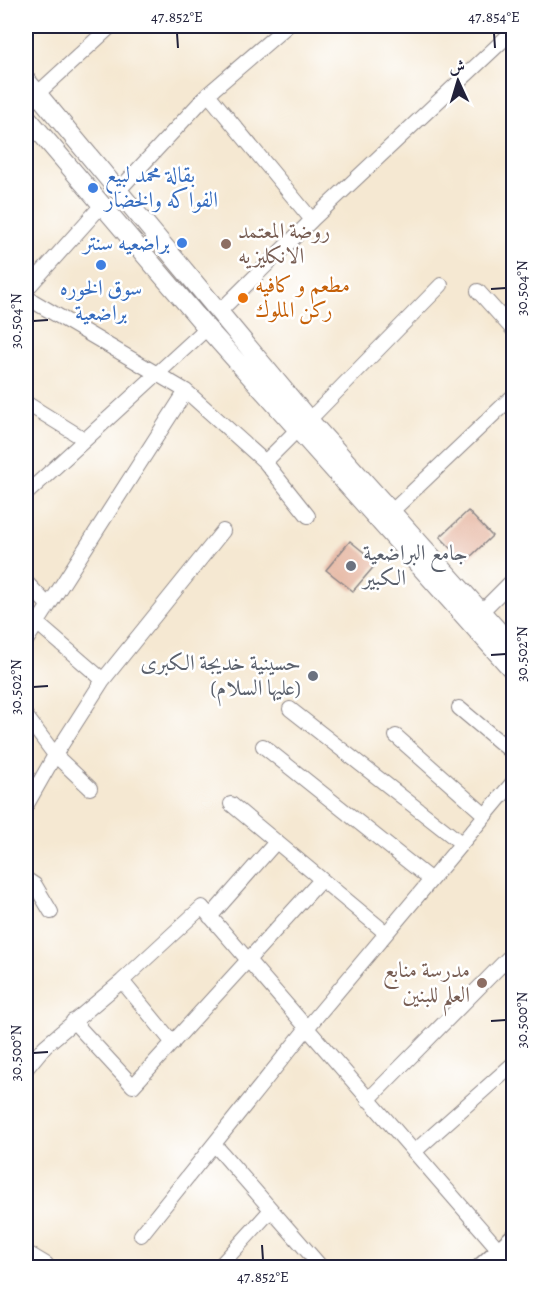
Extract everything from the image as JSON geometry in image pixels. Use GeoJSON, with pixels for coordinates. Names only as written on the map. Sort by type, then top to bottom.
{"type":"FeatureCollection","features":[{"type":"Feature","properties":{"kind":"main road"},"geometry":{"type":"LineString","coordinates":[[31,87],[219,312],[303,425],[513,672]]}},
{"type":"Feature","properties":{"kind":"main road"},"geometry":{"type":"LineString","coordinates":[[26,117],[207,328],[390,513],[513,648]]}},
{"type":"Feature","properties":{"kind":"main road"},"geometry":{"type":"LineString","coordinates":[[63,161],[80,147]]}},
{"type":"Feature","properties":{"kind":"street"},"geometry":{"type":"LineString","coordinates":[[31,87],[111,26]]}},
{"type":"Feature","properties":{"kind":"street"},"geometry":{"type":"LineString","coordinates":[[118,191],[208,94],[287,26]]}},
{"type":"Feature","properties":{"kind":"street"},"geometry":{"type":"LineString","coordinates":[[219,312],[312,220],[513,30]]}},
{"type":"Feature","properties":{"kind":"street"},"geometry":{"type":"LineString","coordinates":[[208,94],[312,220]]}},
{"type":"Feature","properties":{"kind":"street"},"geometry":{"type":"LineString","coordinates":[[26,290],[101,206]]}},
{"type":"Feature","properties":{"kind":"street"},"geometry":{"type":"LineString","coordinates":[[265,462],[441,285]]}},
{"type":"Feature","properties":{"kind":"street"},"geometry":{"type":"LineString","coordinates":[[478,291],[513,331]]}},
{"type":"Feature","properties":{"kind":"street"},"geometry":{"type":"LineString","coordinates":[[26,297],[186,391],[265,462],[308,516]]}},
{"type":"Feature","properties":{"kind":"street"},"geometry":{"type":"LineString","coordinates":[[26,494],[207,328]]}},
{"type":"Feature","properties":{"kind":"street"},"geometry":{"type":"LineString","coordinates":[[26,641],[186,391]]}},
{"type":"Feature","properties":{"kind":"street"},"geometry":{"type":"LineString","coordinates":[[390,513],[513,395]]}},
{"type":"Feature","properties":{"kind":"street"},"geometry":{"type":"LineString","coordinates":[[26,403],[84,439]]}},
{"type":"Feature","properties":{"kind":"street"},"geometry":{"type":"LineString","coordinates":[[26,807],[55,755],[103,680],[223,531]]}},
{"type":"Feature","properties":{"kind":"street"},"geometry":{"type":"LineString","coordinates":[[481,612],[513,579]]}},
{"type":"Feature","properties":{"kind":"street"},"geometry":{"type":"LineString","coordinates":[[26,582],[48,605]]}},
{"type":"Feature","properties":{"kind":"street"},"geometry":{"type":"LineString","coordinates":[[37,623],[103,680]]}},
{"type":"Feature","properties":{"kind":"street"},"geometry":{"type":"LineString","coordinates":[[459,708],[513,754]]}},
{"type":"Feature","properties":{"kind":"street"},"geometry":{"type":"LineString","coordinates":[[290,709],[461,843]]}},
{"type":"Feature","properties":{"kind":"street"},"geometry":{"type":"LineString","coordinates":[[26,716],[55,755],[90,788]]}},
{"type":"Feature","properties":{"kind":"street"},"geometry":{"type":"LineString","coordinates":[[396,736],[485,814]]}},
{"type":"Feature","properties":{"kind":"street"},"geometry":{"type":"LineString","coordinates":[[263,746],[431,880]]}},
{"type":"Feature","properties":{"kind":"street"},"geometry":{"type":"LineString","coordinates":[[141,1235],[307,1028],[513,781]]}},
{"type":"Feature","properties":{"kind":"street"},"geometry":{"type":"LineString","coordinates":[[231,804],[386,933]]}},
{"type":"Feature","properties":{"kind":"street"},"geometry":{"type":"LineString","coordinates":[[210,917],[276,842]]}},
{"type":"Feature","properties":{"kind":"street"},"geometry":{"type":"LineString","coordinates":[[26,879],[35,885],[51,912]]}},
{"type":"Feature","properties":{"kind":"street"},"geometry":{"type":"LineString","coordinates":[[73,1021],[133,1086],[321,880]]}},
{"type":"Feature","properties":{"kind":"street"},"geometry":{"type":"LineString","coordinates":[[26,1069],[45,1046],[122,981],[202,907],[513,1267]]}},
{"type":"Feature","properties":{"kind":"street"},"geometry":{"type":"LineString","coordinates":[[369,1100],[513,952]]}},
{"type":"Feature","properties":{"kind":"street"},"geometry":{"type":"LineString","coordinates":[[122,981],[173,1043]]}},
{"type":"Feature","properties":{"kind":"street"},"geometry":{"type":"LineString","coordinates":[[414,1152],[513,1063]]}},
{"type":"Feature","properties":{"kind":"street"},"geometry":{"type":"LineString","coordinates":[[215,1145],[322,1268]]}},
{"type":"Feature","properties":{"kind":"street"},"geometry":{"type":"LineString","coordinates":[[218,1268],[271,1210]]}},
{"type":"Feature","properties":{"kind":"street"},"geometry":{"type":"LineString","coordinates":[[478,1268],[513,1236]]}},
{"type":"Feature","properties":{"kind":"street"},"geometry":{"type":"LineString","coordinates":[[26,1252],[46,1264],[45,1268]]}},
{"type":"Feature","properties":{"kind":"building"},"geometry":{"type":"Polygon","coordinates":[[[468,511],[492,536],[465,562],[440,537],[468,511]]]}},
{"type":"Feature","properties":{"kind":"building","name":"جامع البراضعية الكبير"},"geometry":{"type":"Polygon","coordinates":[[[350,541],[377,563],[353,591],[326,570],[350,541]]]}},
{"type":"Feature","properties":{"kind":"place","name":"بقالة محمد لبيع الفواكه والخضار"},"geometry":{"type":"Point","coordinates":[93,188]}},
{"type":"Feature","properties":{"kind":"place","name":"براضعيه سنتر"},"geometry":{"type":"Point","coordinates":[182,243]}},
{"type":"Feature","properties":{"kind":"place","name":"روضة المعتمد الانكليزيه"},"geometry":{"type":"Point","coordinates":[226,244]}},
{"type":"Feature","properties":{"kind":"place","name":"سوق الخوره براضعية"},"geometry":{"type":"Point","coordinates":[101,265]}},
{"type":"Feature","properties":{"kind":"place","name":"مطعم و كافيه ركن الملوك"},"geometry":{"type":"Point","coordinates":[243,298]}},
{"type":"Feature","properties":{"kind":"place","name":"جامع البراضعية الكبير"},"geometry":{"type":"Point","coordinates":[351,566]}},
{"type":"Feature","properties":{"kind":"place","name":"حسينية خديجة الكبرى (عليها السلام)"},"geometry":{"type":"Point","coordinates":[313,676]}},
{"type":"Feature","properties":{"kind":"place","name":"مدرسة منابع العلم للبنين"},"geometry":{"type":"Point","coordinates":[482,983]}}]}
